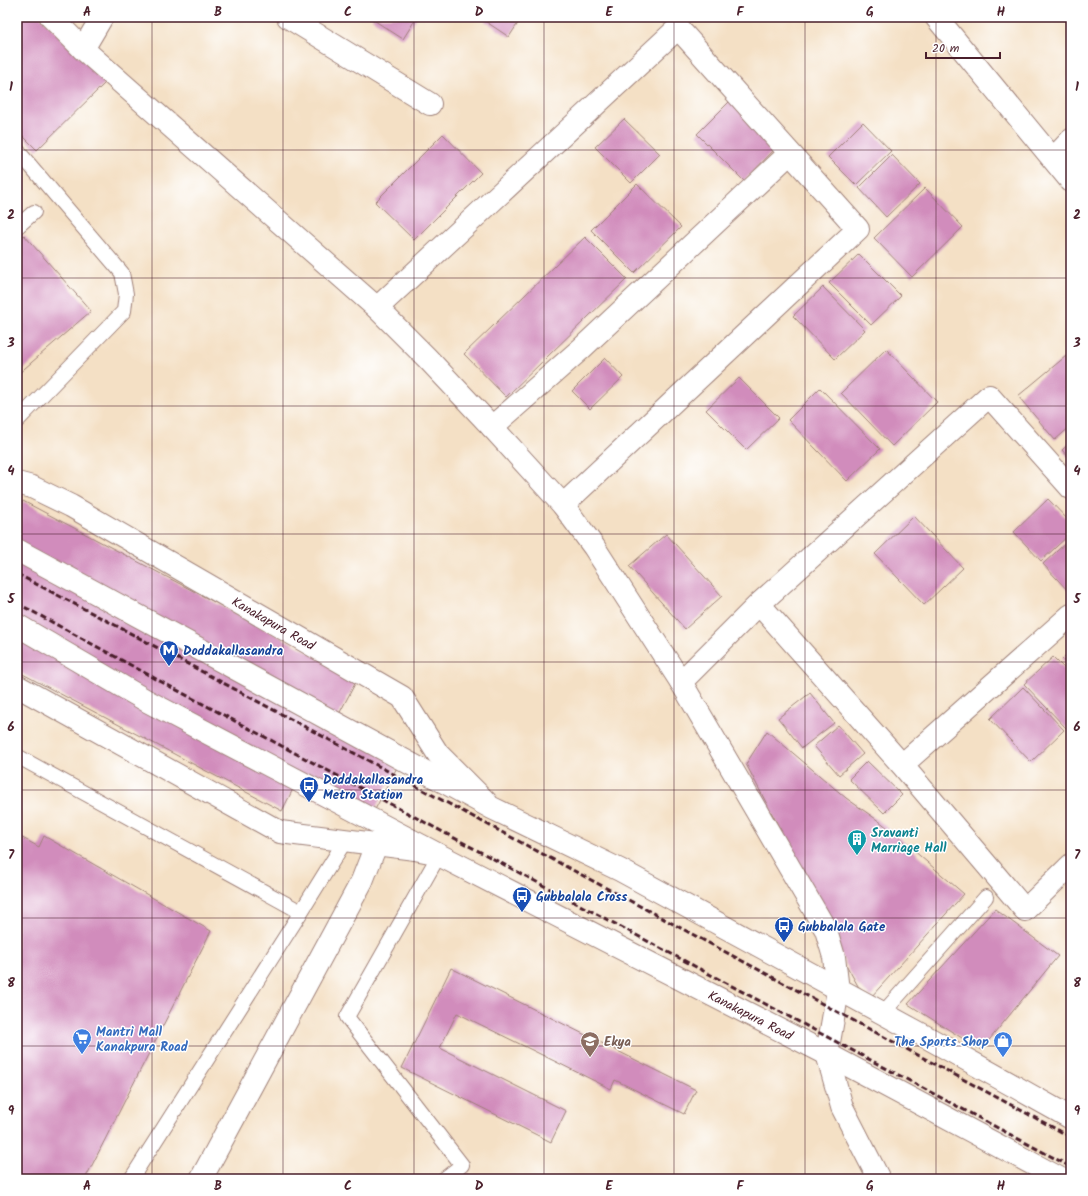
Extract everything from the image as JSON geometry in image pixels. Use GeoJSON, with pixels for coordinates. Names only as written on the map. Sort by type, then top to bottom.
{"type":"FeatureCollection","features":[{"type":"Feature","properties":{"kind":"main road"},"geometry":{"type":"LineString","coordinates":[[52,17],[83,49],[377,308],[427,358],[563,505],[594,547],[681,682],[826,930],[834,957],[838,990],[827,1054],[842,1107],[879,1179]]}},
{"type":"Feature","properties":{"kind":"main road"},"geometry":{"type":"LineString","coordinates":[[83,49],[102,17]]}},
{"type":"Feature","properties":{"kind":"main road"},"geometry":{"type":"LineString","coordinates":[[288,17],[430,104]]}},
{"type":"Feature","properties":{"kind":"main road"},"geometry":{"type":"LineString","coordinates":[[936,17],[1071,181]]}},
{"type":"Feature","properties":{"kind":"main road"},"geometry":{"type":"LineString","coordinates":[[377,308],[678,28],[858,229],[563,505]]}},
{"type":"Feature","properties":{"kind":"main road"},"geometry":{"type":"LineString","coordinates":[[1053,159],[1071,140]]}},
{"type":"Feature","properties":{"kind":"main road"},"geometry":{"type":"LineString","coordinates":[[492,427],[582,348],[790,153]]}},
{"type":"Feature","properties":{"kind":"main road"},"geometry":{"type":"LineString","coordinates":[[681,682],[759,604],[989,396],[1071,488]]}},
{"type":"Feature","properties":{"kind":"main road","name":"Kanakapura Road"},"geometry":{"type":"LineString","coordinates":[[17,483],[32,487],[71,506],[402,697],[438,754],[492,808]]}},
{"type":"Feature","properties":{"kind":"main road","name":"Kanakapura Road"},"geometry":{"type":"LineString","coordinates":[[17,550],[492,808],[620,870],[1071,1118]]}},
{"type":"Feature","properties":{"kind":"main road"},"geometry":{"type":"LineString","coordinates":[[759,604],[902,765],[1025,910],[1071,865]]}},
{"type":"Feature","properties":{"kind":"main road"},"geometry":{"type":"LineString","coordinates":[[902,765],[1071,615]]}},
{"type":"Feature","properties":{"kind":"main road","name":"Kanakapura Road"},"geometry":{"type":"LineString","coordinates":[[17,625],[147,701],[439,855],[827,1054],[1061,1179]]}},
{"type":"Feature","properties":{"kind":"main road","name":"Kanakapura Road"},"geometry":{"type":"LineString","coordinates":[[17,686],[280,832],[415,849],[439,855]]}},
{"type":"Feature","properties":{"kind":"main road"},"geometry":{"type":"LineString","coordinates":[[201,1179],[362,881],[376,845]]}},
{"type":"Feature","properties":{"kind":"lane"},"geometry":{"type":"LineString","coordinates":[[17,150],[122,273],[126,294],[124,311],[17,421]]}},
{"type":"Feature","properties":{"kind":"lane"},"geometry":{"type":"LineString","coordinates":[[17,227],[34,212]]}},
{"type":"Feature","properties":{"kind":"lane"},"geometry":{"type":"LineString","coordinates":[[17,756],[301,912]]}},
{"type":"Feature","properties":{"kind":"lane"},"geometry":{"type":"LineString","coordinates":[[132,1179],[345,841]]}},
{"type":"Feature","properties":{"kind":"lane"},"geometry":{"type":"LineString","coordinates":[[439,855],[347,1017],[462,1165],[444,1179]]}},
{"type":"Feature","properties":{"kind":"lane"},"geometry":{"type":"LineString","coordinates":[[882,1014],[986,897]]}},
{"type":"Feature","properties":{"kind":"building"},"geometry":{"type":"Polygon","coordinates":[[[17,17],[41,17],[105,83],[37,150],[17,130],[17,17]]]}},
{"type":"Feature","properties":{"kind":"building"},"geometry":{"type":"Polygon","coordinates":[[[373,17],[417,17],[403,39],[372,19],[373,17]]]}},
{"type":"Feature","properties":{"kind":"building"},"geometry":{"type":"Polygon","coordinates":[[[487,17],[522,17],[509,37],[485,21],[487,17]]]}},
{"type":"Feature","properties":{"kind":"building"},"geometry":{"type":"Polygon","coordinates":[[[731,100],[777,147],[744,181],[697,134],[731,100]]]}},
{"type":"Feature","properties":{"kind":"building"},"geometry":{"type":"Polygon","coordinates":[[[624,119],[660,154],[631,183],[595,147],[624,119]]]}},
{"type":"Feature","properties":{"kind":"building"},"geometry":{"type":"Polygon","coordinates":[[[863,122],[891,151],[856,185],[828,157],[863,122]]]}},
{"type":"Feature","properties":{"kind":"building"},"geometry":{"type":"Polygon","coordinates":[[[443,134],[481,173],[414,240],[375,202],[443,134]]]}},
{"type":"Feature","properties":{"kind":"building"},"geometry":{"type":"Polygon","coordinates":[[[892,155],[920,184],[886,217],[859,188],[892,155]]]}},
{"type":"Feature","properties":{"kind":"building"},"geometry":{"type":"Polygon","coordinates":[[[637,184],[681,227],[634,273],[591,230],[637,184]]]}},
{"type":"Feature","properties":{"kind":"building"},"geometry":{"type":"Polygon","coordinates":[[[925,188],[963,227],[912,277],[874,238],[925,188]]]}},
{"type":"Feature","properties":{"kind":"building"},"geometry":{"type":"Polygon","coordinates":[[[24,235],[91,311],[17,375],[17,241],[24,235]]]}},
{"type":"Feature","properties":{"kind":"building"},"geometry":{"type":"Polygon","coordinates":[[[585,237],[627,279],[506,397],[464,354],[585,237]]]}},
{"type":"Feature","properties":{"kind":"building"},"geometry":{"type":"Polygon","coordinates":[[[859,254],[901,296],[871,325],[829,283],[859,254]]]}},
{"type":"Feature","properties":{"kind":"building"},"geometry":{"type":"Polygon","coordinates":[[[823,287],[865,330],[835,359],[793,316],[823,287]]]}},
{"type":"Feature","properties":{"kind":"building"},"geometry":{"type":"Polygon","coordinates":[[[886,349],[937,402],[892,446],[841,393],[886,349]]]}},
{"type":"Feature","properties":{"kind":"building"},"geometry":{"type":"Polygon","coordinates":[[[1066,356],[1071,362],[1071,426],[1055,440],[1018,396],[1066,356]]]}},
{"type":"Feature","properties":{"kind":"building"},"geometry":{"type":"Polygon","coordinates":[[[605,358],[623,377],[590,409],[572,391],[605,358]]]}},
{"type":"Feature","properties":{"kind":"building"},"geometry":{"type":"Polygon","coordinates":[[[739,378],[779,418],[746,450],[706,410],[739,378]]]}},
{"type":"Feature","properties":{"kind":"building"},"geometry":{"type":"Polygon","coordinates":[[[820,388],[880,449],[847,481],[788,420],[820,388]]]}},
{"type":"Feature","properties":{"kind":"building"},"geometry":{"type":"Polygon","coordinates":[[[1071,442],[1071,460],[1062,450],[1071,442]]]}},
{"type":"Feature","properties":{"kind":"building"},"geometry":{"type":"Polygon","coordinates":[[[1048,499],[1071,523],[1071,533],[1041,561],[1014,532],[1048,499]]]}},
{"type":"Feature","properties":{"kind":"building"},"geometry":{"type":"Polygon","coordinates":[[[23,501],[358,678],[338,716],[405,752],[367,825],[294,787],[282,811],[17,671],[17,513],[23,501]]]}},
{"type":"Feature","properties":{"kind":"building"},"geometry":{"type":"Polygon","coordinates":[[[914,516],[963,568],[924,605],[875,554],[914,516]]]}},
{"type":"Feature","properties":{"kind":"building"},"geometry":{"type":"Polygon","coordinates":[[[666,534],[722,596],[685,629],[629,566],[666,534]]]}},
{"type":"Feature","properties":{"kind":"building"},"geometry":{"type":"Polygon","coordinates":[[[1071,538],[1071,594],[1043,564],[1071,538]]]}},
{"type":"Feature","properties":{"kind":"building"},"geometry":{"type":"Polygon","coordinates":[[[1071,650],[1071,668],[1062,659],[1071,650]]]}},
{"type":"Feature","properties":{"kind":"building"},"geometry":{"type":"Polygon","coordinates":[[[1053,657],[1071,675],[1071,724],[1066,728],[1024,684],[1053,657]]]}},
{"type":"Feature","properties":{"kind":"building"},"geometry":{"type":"Polygon","coordinates":[[[1023,687],[1064,730],[1031,762],[990,719],[1023,687]]]}},
{"type":"Feature","properties":{"kind":"building"},"geometry":{"type":"Polygon","coordinates":[[[810,693],[834,723],[802,748],[778,718],[810,693]]]}},
{"type":"Feature","properties":{"kind":"building"},"geometry":{"type":"Polygon","coordinates":[[[838,725],[863,754],[839,775],[814,746],[838,725]]]}},
{"type":"Feature","properties":{"kind":"building","name":"Sravanti Marriage Hall"},"geometry":{"type":"Polygon","coordinates":[[[767,731],[846,798],[883,824],[964,894],[871,997],[858,986],[844,961],[811,888],[746,764],[767,731]]]}},
{"type":"Feature","properties":{"kind":"building"},"geometry":{"type":"Polygon","coordinates":[[[867,761],[902,795],[884,813],[849,779],[867,761]]]}},
{"type":"Feature","properties":{"kind":"building","name":"Mantri Mall Kanakpura Road"},"geometry":{"type":"Polygon","coordinates":[[[17,835],[39,847],[44,836],[211,931],[85,1179],[17,1179],[17,835]]]}},
{"type":"Feature","properties":{"kind":"building"},"geometry":{"type":"Polygon","coordinates":[[[995,909],[1058,956],[981,1050],[908,1004],[995,909]]]}},
{"type":"Feature","properties":{"kind":"building","name":"Ekya"},"geometry":{"type":"Polygon","coordinates":[[[451,968],[696,1090],[684,1114],[615,1080],[611,1089],[457,1013],[440,1048],[566,1111],[551,1142],[402,1068],[451,968]]]}},
{"type":"Feature","properties":{"kind":"building"},"geometry":{"type":"Polygon","coordinates":[[[469,1173],[473,1179],[461,1179],[469,1173]]]}},
{"type":"Feature","properties":{"kind":"railway"},"geometry":{"type":"LineString","coordinates":[[17,574],[1071,1137]]}},
{"type":"Feature","properties":{"kind":"railway"},"geometry":{"type":"LineString","coordinates":[[17,603],[158,680],[1071,1167]]}},
{"type":"Feature","properties":{"kind":"place","name":"Doddakallasandra"},"geometry":{"type":"Point","coordinates":[169,667]}},
{"type":"Feature","properties":{"kind":"place","name":"Doddakallasandra Metro Station"},"geometry":{"type":"Point","coordinates":[309,803]}},
{"type":"Feature","properties":{"kind":"place","name":"Sravanti Marriage Hall"},"geometry":{"type":"Point","coordinates":[857,856]}},
{"type":"Feature","properties":{"kind":"place","name":"Gubbalala Cross"},"geometry":{"type":"Point","coordinates":[522,913]}},
{"type":"Feature","properties":{"kind":"place","name":"Gubbalala Gate"},"geometry":{"type":"Point","coordinates":[784,943]}},
{"type":"Feature","properties":{"kind":"place","name":"Mantri Mall Kanakpura Road"},"geometry":{"type":"Point","coordinates":[82,1055]}},
{"type":"Feature","properties":{"kind":"place","name":"Ekya"},"geometry":{"type":"Point","coordinates":[590,1058]}},
{"type":"Feature","properties":{"kind":"place","name":"The Sports Shop"},"geometry":{"type":"Point","coordinates":[1003,1058]}}]}
